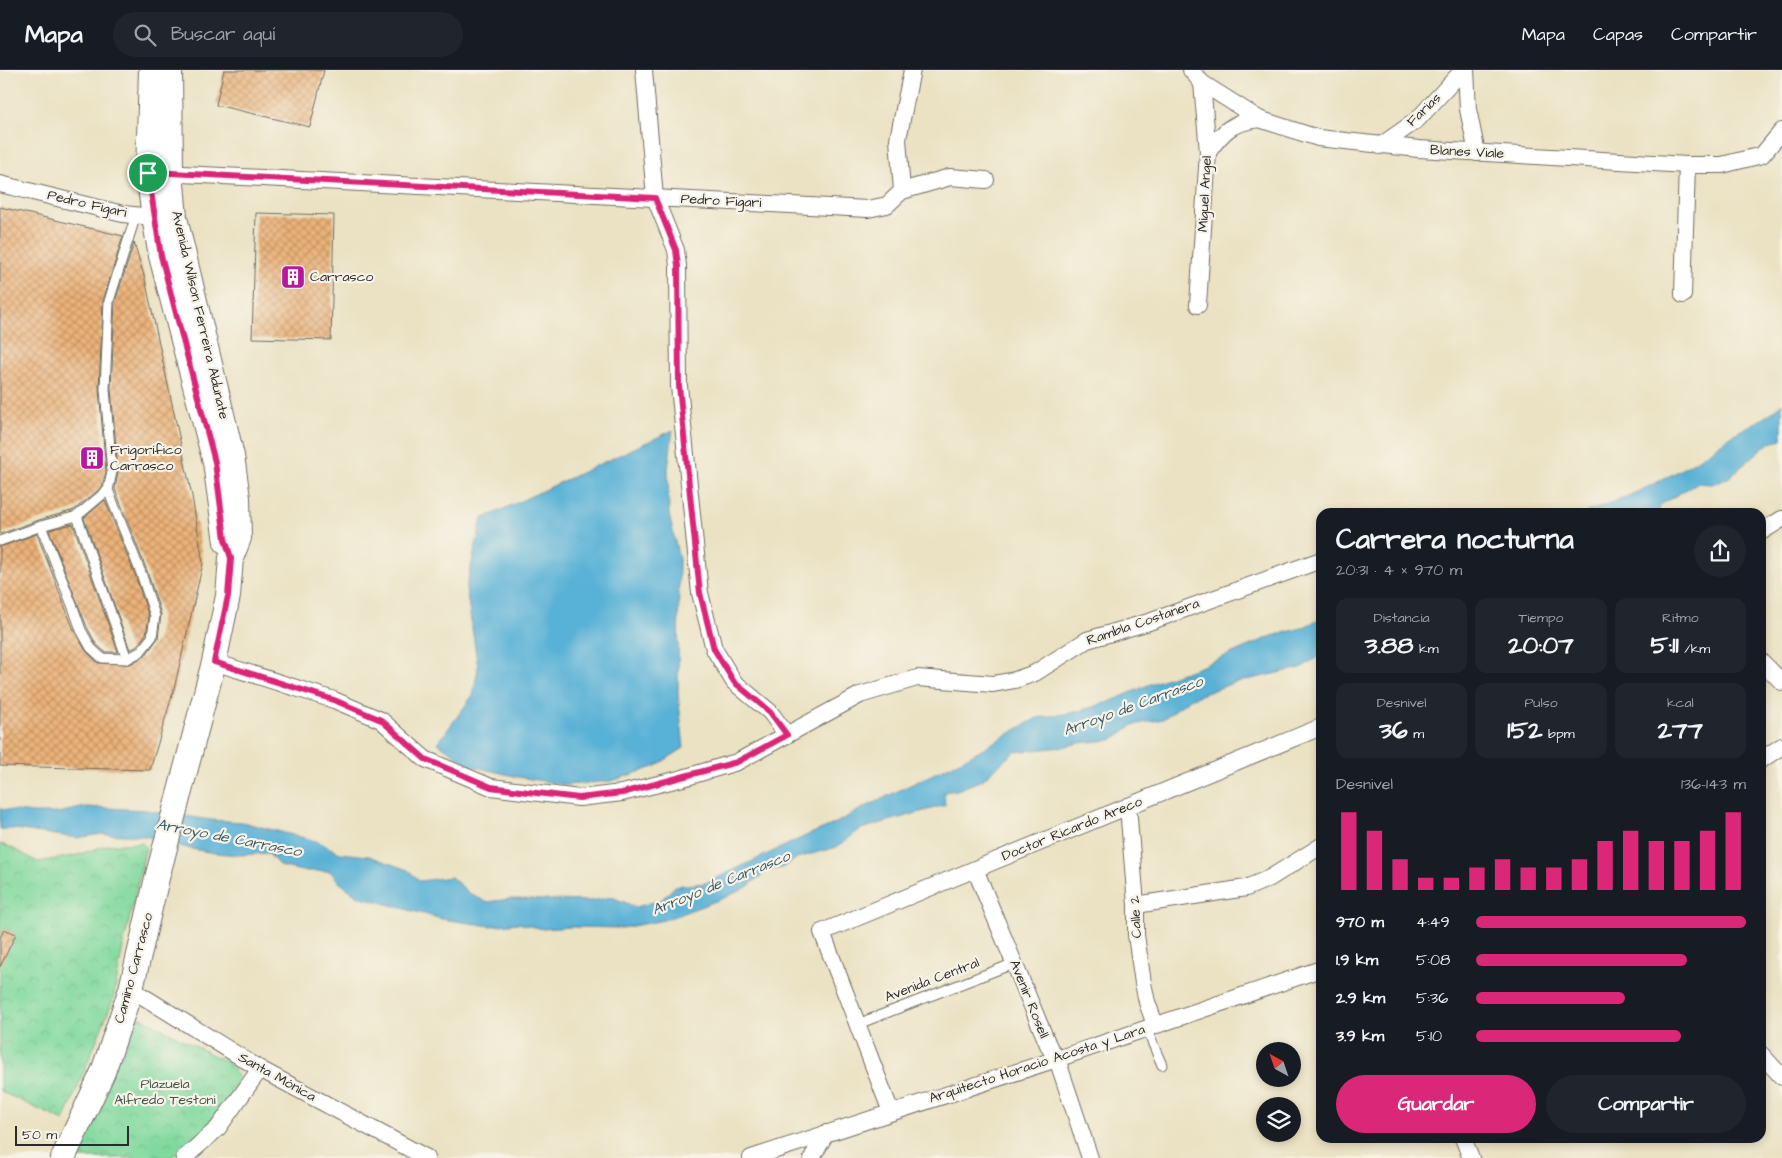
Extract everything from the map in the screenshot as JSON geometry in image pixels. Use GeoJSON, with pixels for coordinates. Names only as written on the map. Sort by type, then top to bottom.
{"type":"FeatureCollection","features":[{"type":"Feature","properties":{"kind":"main road","name":"Avenida Wilson Ferreira Aldunate"},"geometry":{"type":"LineString","coordinates":[[151,70],[159,173]]}},
{"type":"Feature","properties":{"kind":"main road","name":"Avenida Wilson Ferreira Aldunate"},"geometry":{"type":"LineString","coordinates":[[170,70],[155,217],[161,256],[215,462],[225,539],[231,558],[228,596],[214,662],[186,772]]}},
{"type":"Feature","properties":{"kind":"main road","name":"Camino Carrasco"},"geometry":{"type":"LineString","coordinates":[[63,1158],[103,1072],[130,989],[157,878],[186,772]]}},
{"type":"Feature","properties":{"kind":"street"},"geometry":{"type":"LineString","coordinates":[[644,70],[655,198],[676,250],[678,266],[679,386],[700,593],[714,649],[734,682],[770,712],[787,735]]}},
{"type":"Feature","properties":{"kind":"street"},"geometry":{"type":"LineString","coordinates":[[902,191],[898,139],[912,70]]}},
{"type":"Feature","properties":{"kind":"street","name":"Blanes Viale"},"geometry":{"type":"LineString","coordinates":[[1191,70],[1202,83],[1259,119],[1318,138],[1380,146],[1687,165],[1722,165],[1762,156],[1782,131]]}},
{"type":"Feature","properties":{"kind":"street","name":"Farias"},"geometry":{"type":"LineString","coordinates":[[1380,146],[1417,120],[1464,70]]}},
{"type":"Feature","properties":{"kind":"street","name":"Farias"},"geometry":{"type":"LineString","coordinates":[[1464,70],[1468,109],[1477,153]]}},
{"type":"Feature","properties":{"kind":"street","name":"Miguel Angel"},"geometry":{"type":"LineString","coordinates":[[1198,305],[1208,152],[1202,83]]}},
{"type":"Feature","properties":{"kind":"street"},"geometry":{"type":"LineString","coordinates":[[1208,152],[1230,128],[1242,121],[1259,119]]}},
{"type":"Feature","properties":{"kind":"street"},"geometry":{"type":"LineString","coordinates":[[1683,295],[1687,165]]}},
{"type":"Feature","properties":{"kind":"street","name":"Pedro Figari"},"geometry":{"type":"LineString","coordinates":[[159,173],[868,209],[887,205],[902,191],[950,177],[986,180]]}},
{"type":"Feature","properties":{"kind":"street","name":"Pedro Figari"},"geometry":{"type":"LineString","coordinates":[[0,184],[123,214],[155,217]]}},
{"type":"Feature","properties":{"kind":"street"},"geometry":{"type":"LineString","coordinates":[[1766,529],[1782,519]]}},
{"type":"Feature","properties":{"kind":"street","name":"Rambla Costanera"},"geometry":{"type":"LineString","coordinates":[[214,662],[334,700],[381,720],[425,759],[491,787],[579,798],[622,793],[737,762],[860,694],[917,678],[993,684],[1015,680],[1035,673],[1087,640],[1150,622],[1316,562]]}},
{"type":"Feature","properties":{"kind":"street"},"geometry":{"type":"LineString","coordinates":[[1766,666],[1782,682]]}},
{"type":"Feature","properties":{"kind":"street","name":"Doctor Ricardo Areco"},"geometry":{"type":"LineString","coordinates":[[858,1024],[822,932],[1316,729]]}},
{"type":"Feature","properties":{"kind":"street"},"geometry":{"type":"LineString","coordinates":[[1766,757],[1782,746]]}},
{"type":"Feature","properties":{"kind":"street","name":"Calle 2"},"geometry":{"type":"LineString","coordinates":[[1128,806],[1136,905],[1136,935],[1151,1026]]}},
{"type":"Feature","properties":{"kind":"street"},"geometry":{"type":"LineString","coordinates":[[1136,905],[1246,888],[1270,878],[1316,849]]}},
{"type":"Feature","properties":{"kind":"street","name":"Avenir Rosell"},"geometry":{"type":"LineString","coordinates":[[975,869],[1049,1047],[1057,1058],[1090,1158]]}},
{"type":"Feature","properties":{"kind":"street","name":"Arquitecto Horacio Acosta y Lara"},"geometry":{"type":"LineString","coordinates":[[751,1158],[1316,971]]}},
{"type":"Feature","properties":{"kind":"street","name":"Santa Mónica"},"geometry":{"type":"LineString","coordinates":[[130,989],[260,1069],[427,1158]]}},
{"type":"Feature","properties":{"kind":"street"},"geometry":{"type":"LineString","coordinates":[[858,1024],[891,1112]]}},
{"type":"Feature","properties":{"kind":"street"},"geometry":{"type":"LineString","coordinates":[[1766,1059],[1782,1077]]}},
{"type":"Feature","properties":{"kind":"street"},"geometry":{"type":"LineString","coordinates":[[184,1158],[218,1128],[260,1069]]}},
{"type":"Feature","properties":{"kind":"street"},"geometry":{"type":"LineString","coordinates":[[812,1158],[826,1132]]}},
{"type":"Feature","properties":{"kind":"street"},"geometry":{"type":"LineString","coordinates":[[1465,1143],[1471,1158]]}},
{"type":"Feature","properties":{"kind":"lane"},"geometry":{"type":"LineString","coordinates":[[41,526],[80,630],[91,648],[102,658],[127,659],[140,652],[152,637],[155,616],[141,573],[108,490],[112,472],[105,389],[109,301],[155,217]]}},
{"type":"Feature","properties":{"kind":"lane"},"geometry":{"type":"LineString","coordinates":[[0,541],[41,526],[77,516],[108,490]]}},
{"type":"Feature","properties":{"kind":"lane"},"geometry":{"type":"LineString","coordinates":[[77,516],[127,659]]}},
{"type":"Feature","properties":{"kind":"lane","name":"Avenida Central"},"geometry":{"type":"LineString","coordinates":[[858,1024],[1015,963]]}},
{"type":"Feature","properties":{"kind":"lane"},"geometry":{"type":"LineString","coordinates":[[1151,1026],[1162,1065]]}},
{"type":"Feature","properties":{"kind":"green space"},"geometry":{"type":"Polygon","coordinates":[[[142,843],[146,847],[113,1000],[64,1121],[0,1091],[0,844],[10,847],[38,862],[74,856],[107,845],[142,843]]]}},
{"type":"Feature","properties":{"kind":"green space","name":"Plazuela Alfredo Testoni"},"geometry":{"type":"Polygon","coordinates":[[[129,1016],[144,1019],[224,1061],[231,1066],[238,1076],[236,1088],[231,1099],[205,1131],[170,1158],[76,1158],[129,1016]]]}},
{"type":"Feature","properties":{"kind":"water"},"geometry":{"type":"Polygon","coordinates":[[[1782,403],[1782,440],[1769,443],[1728,478],[1712,484],[1697,483],[1660,505],[1660,508],[1597,508],[1628,496],[1671,475],[1776,409],[1782,403]]]}},
{"type":"Feature","properties":{"kind":"water"},"geometry":{"type":"Polygon","coordinates":[[[673,430],[668,469],[669,514],[679,559],[678,694],[684,748],[654,767],[612,781],[567,785],[518,777],[471,766],[438,743],[473,695],[478,668],[466,588],[482,519],[673,430]]]}},
{"type":"Feature","properties":{"kind":"water","name":"Arroyo de Carrasco"},"geometry":{"type":"Polygon","coordinates":[[[1316,621],[1316,658],[1301,668],[1233,683],[1190,699],[1163,719],[1133,725],[1111,740],[1014,752],[982,780],[957,790],[944,792],[945,805],[861,829],[837,847],[797,858],[782,868],[768,870],[747,887],[724,898],[664,920],[622,928],[571,927],[543,929],[518,923],[490,926],[442,919],[358,896],[340,883],[330,871],[302,871],[280,866],[268,853],[240,855],[215,853],[191,849],[145,836],[102,834],[77,838],[14,829],[0,829],[0,809],[33,813],[57,813],[86,807],[146,810],[211,820],[242,822],[316,841],[340,853],[369,856],[408,870],[420,881],[451,877],[469,893],[486,902],[511,899],[591,901],[612,897],[636,907],[661,900],[675,886],[706,883],[834,824],[964,759],[1037,718],[1072,713],[1109,702],[1153,683],[1200,667],[1272,636],[1302,628],[1316,621]]]}},
{"type":"Feature","properties":{"kind":"building"},"geometry":{"type":"Polygon","coordinates":[[[224,70],[324,70],[310,127],[216,105],[224,70]]]}},
{"type":"Feature","properties":{"kind":"building"},"geometry":{"type":"Polygon","coordinates":[[[0,207],[123,236],[103,301],[99,389],[106,472],[102,487],[74,510],[0,534],[0,207]]]}},
{"type":"Feature","properties":{"kind":"building","name":"Carrasco"},"geometry":{"type":"Polygon","coordinates":[[[256,213],[334,215],[331,340],[252,338],[256,213]]]}},
{"type":"Feature","properties":{"kind":"building"},"geometry":{"type":"Polygon","coordinates":[[[134,243],[145,279],[192,496],[203,563],[174,689],[150,770],[0,766],[0,547],[37,534],[75,633],[86,651],[98,663],[130,664],[145,656],[158,638],[161,614],[147,571],[115,489],[118,472],[111,389],[115,302],[134,243]]]}},
{"type":"Feature","properties":{"kind":"building"},"geometry":{"type":"Polygon","coordinates":[[[105,500],[135,575],[149,617],[146,634],[136,647],[130,650],[84,518],[105,500]]]}},
{"type":"Feature","properties":{"kind":"building"},"geometry":{"type":"Polygon","coordinates":[[[73,524],[118,652],[105,652],[96,644],[87,627],[49,530],[73,524]]]}},
{"type":"Feature","properties":{"kind":"building"},"geometry":{"type":"Polygon","coordinates":[[[4,929],[16,934],[0,967],[0,938],[4,929]]]}},
{"type":"Feature","properties":{"kind":"place","name":"Carrasco"},"geometry":{"type":"Point","coordinates":[293,277]}},
{"type":"Feature","properties":{"kind":"place","name":"Frigorífico Carrasco"},"geometry":{"type":"Point","coordinates":[92,458]}},
{"type":"Feature","properties":{"kind":"route"},"geometry":{"type":"LineString","coordinates":[[148,173],[655,198],[676,250],[678,266],[679,386],[700,593],[714,649],[734,682],[770,712],[787,735],[737,762],[622,793],[579,798],[528,792],[491,787],[425,759],[381,720],[334,700],[214,662],[228,596],[231,558],[225,539],[215,462],[161,256],[148,173]]}}]}
